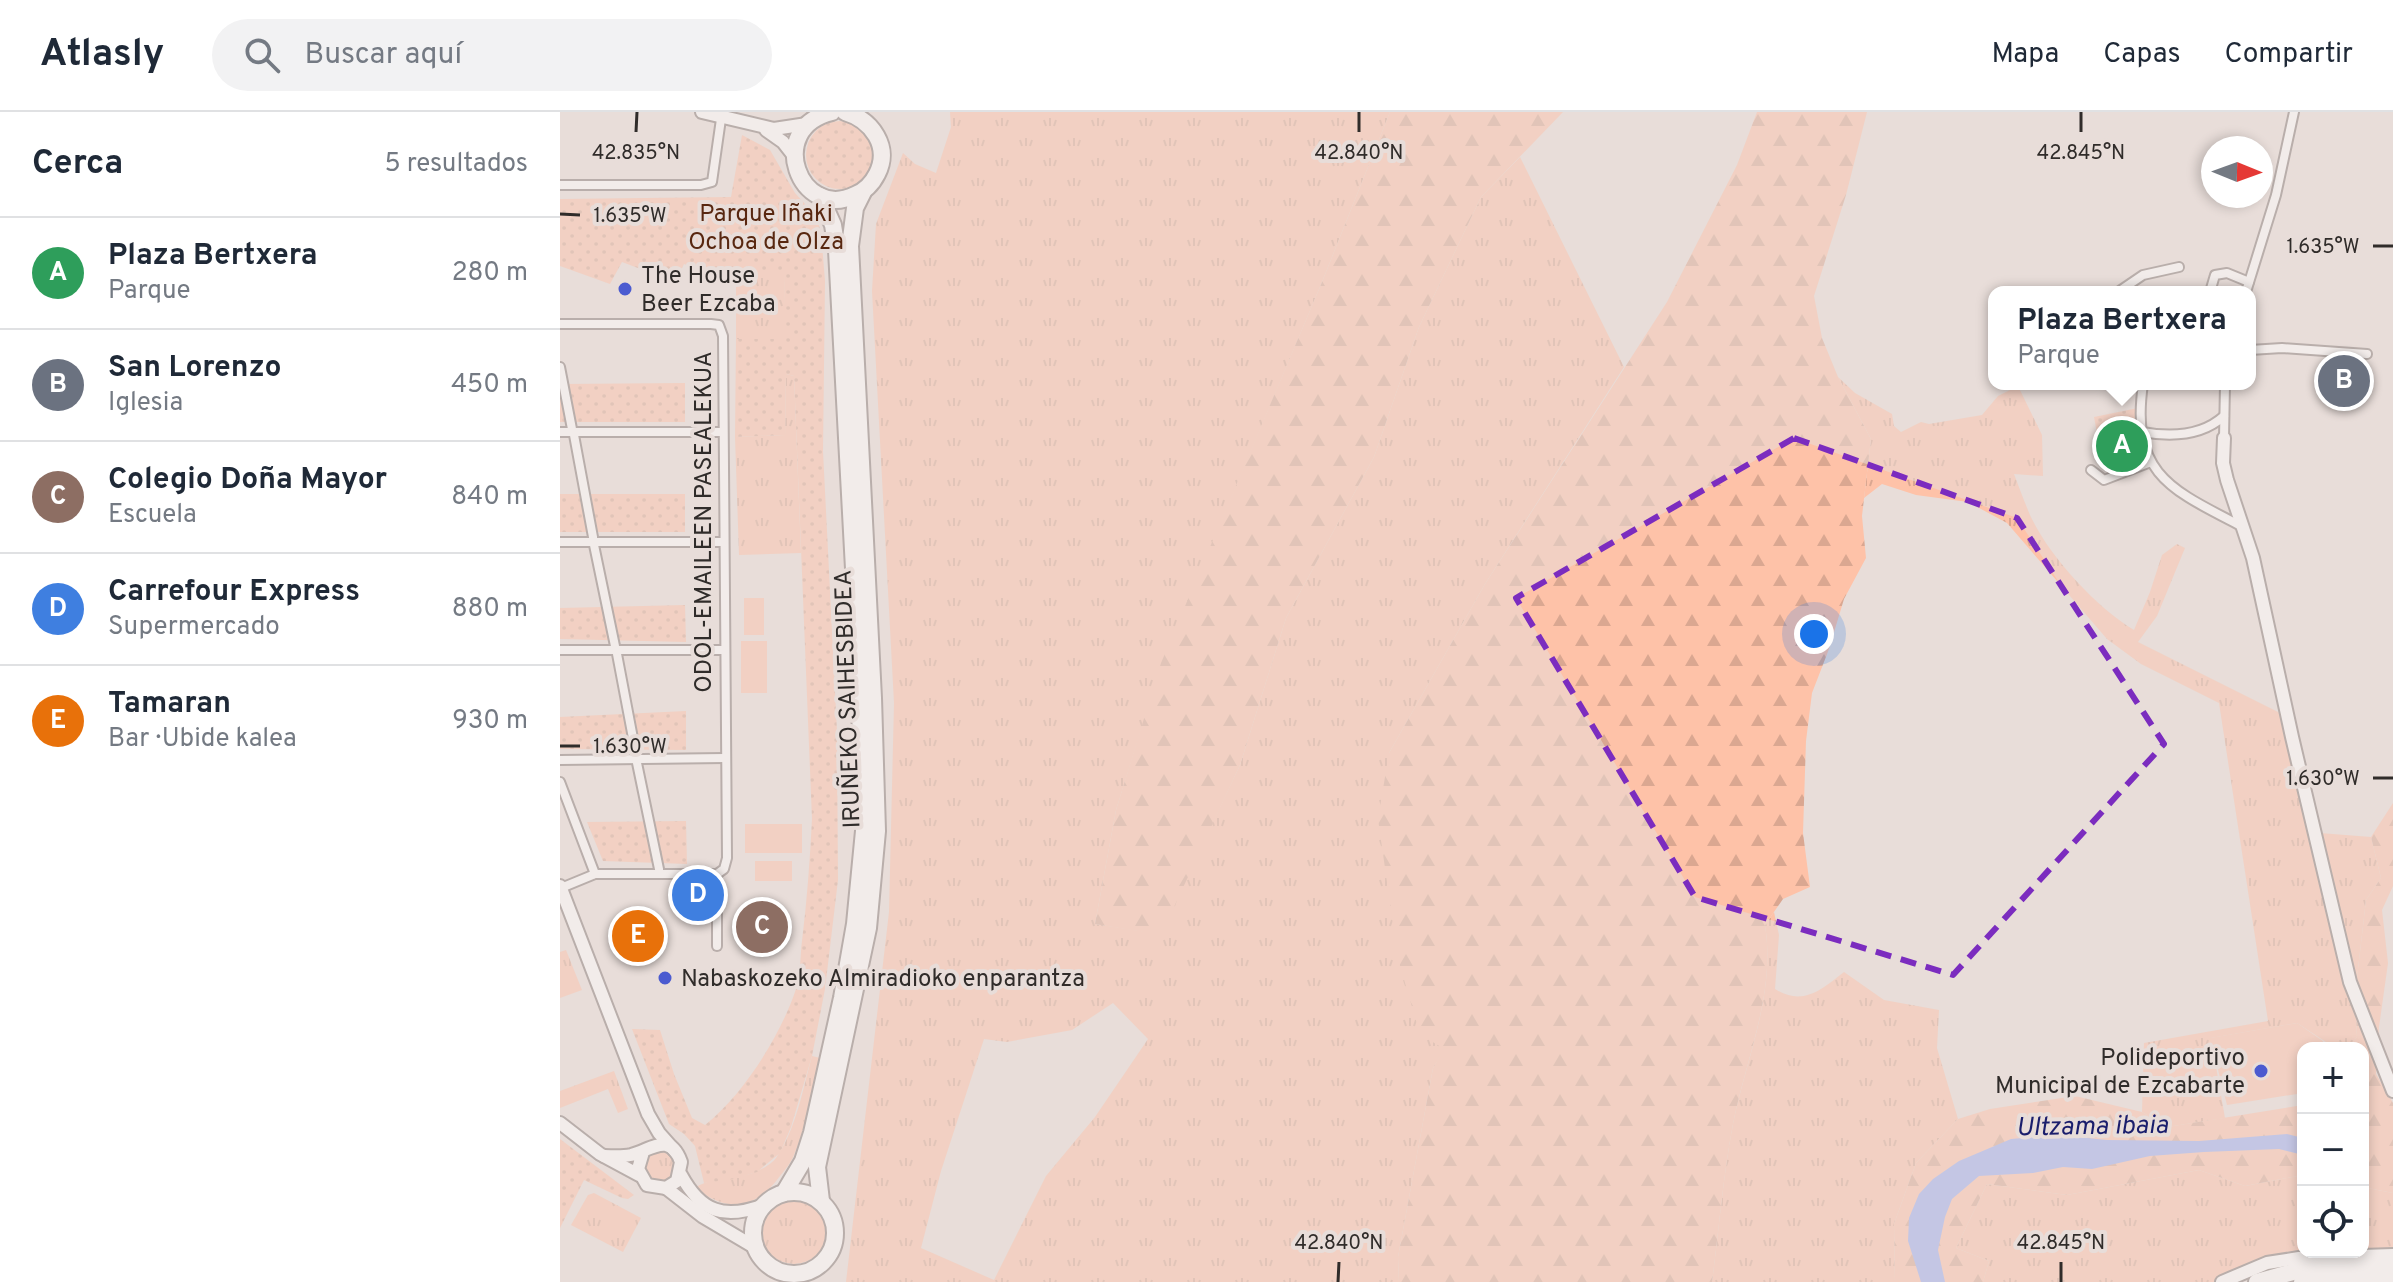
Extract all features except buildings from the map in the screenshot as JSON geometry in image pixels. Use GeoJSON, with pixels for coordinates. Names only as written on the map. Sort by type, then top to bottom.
{"type":"FeatureCollection","features":[{"type":"Feature","properties":{"kind":"highway"},"geometry":{"type":"LineString","coordinates":[[794,156],[795,144],[807,124],[826,113]]}},
{"type":"Feature","properties":{"kind":"highway","name":"IRUÑEKO SAIHESBIDEA"},"geometry":{"type":"LineString","coordinates":[[821,1201],[817,1167],[868,928],[877,831],[850,246],[855,208],[863,192],[873,183],[882,158],[876,133],[852,113]]}},
{"type":"Feature","properties":{"kind":"highway","name":"IRUÑEKO SAIHESBIDEA"},"geometry":{"type":"LineString","coordinates":[[784,1193],[803,1161],[812,1133],[839,1013],[855,924],[864,831],[858,644],[837,250],[833,225],[820,196],[801,179],[794,156]]}},
{"type":"Feature","properties":{"kind":"highway"},"geometry":{"type":"LineString","coordinates":[[820,196],[849,198],[863,192]]}},
{"type":"Feature","properties":{"kind":"highway"},"geometry":{"type":"LineString","coordinates":[[819,1282],[823,1262],[835,1238],[829,1211],[810,1194],[797,1191],[784,1193],[764,1205],[754,1225],[756,1248],[761,1257],[782,1276],[801,1273],[823,1262]]}},
{"type":"Feature","properties":{"kind":"highway"},"geometry":{"type":"LineString","coordinates":[[2257,1282],[2311,1267],[2393,1265]]}},
{"type":"Feature","properties":{"kind":"highway"},"geometry":{"type":"LineString","coordinates":[[2302,1282],[2393,1276]]}},
{"type":"Feature","properties":{"kind":"highway"},"geometry":{"type":"LineString","coordinates":[[2312,1281],[2336,1282]]}},
{"type":"Feature","properties":{"kind":"street"},"geometry":{"type":"LineString","coordinates":[[702,112],[759,126],[790,129],[807,124]]}},
{"type":"Feature","properties":{"kind":"street"},"geometry":{"type":"LineString","coordinates":[[2248,286],[2282,175],[2294,112]]}},
{"type":"Feature","properties":{"kind":"street"},"geometry":{"type":"LineString","coordinates":[[560,185],[701,185],[712,182],[722,115]]}},
{"type":"Feature","properties":{"kind":"street"},"geometry":{"type":"LineString","coordinates":[[759,126],[783,142],[794,156]]}},
{"type":"Feature","properties":{"kind":"street"},"geometry":{"type":"LineString","coordinates":[[2129,286],[2143,275],[2179,267]]}},
{"type":"Feature","properties":{"kind":"street"},"geometry":{"type":"LineString","coordinates":[[2212,286],[2215,275],[2227,273],[2249,282]]}},
{"type":"Feature","properties":{"kind":"street","name":"ODOL-EMAILEEN PASEALEKUA"},"geometry":{"type":"LineString","coordinates":[[560,324],[719,325],[723,336],[727,858],[724,869],[717,874],[717,946]]}},
{"type":"Feature","properties":{"kind":"street"},"geometry":{"type":"LineString","coordinates":[[2256,350],[2282,348],[2367,354]]}},
{"type":"Feature","properties":{"kind":"street"},"geometry":{"type":"LineString","coordinates":[[560,367],[659,869]]}},
{"type":"Feature","properties":{"kind":"street"},"geometry":{"type":"LineString","coordinates":[[2142,390],[2138,408],[2142,432],[2151,462],[2159,474],[2175,489],[2243,527]]}},
{"type":"Feature","properties":{"kind":"street"},"geometry":{"type":"LineString","coordinates":[[2225,390],[2223,463],[2227,480],[2259,581],[2291,734],[2350,982],[2393,1091]]}},
{"type":"Feature","properties":{"kind":"street"},"geometry":{"type":"LineString","coordinates":[[2142,432],[2161,436],[2191,432],[2207,428],[2224,416]]}},
{"type":"Feature","properties":{"kind":"street"},"geometry":{"type":"LineString","coordinates":[[560,432],[723,432]]}},
{"type":"Feature","properties":{"kind":"street"},"geometry":{"type":"LineString","coordinates":[[2091,470],[2104,480],[2151,462]]}},
{"type":"Feature","properties":{"kind":"street"},"geometry":{"type":"LineString","coordinates":[[560,542],[723,542]]}},
{"type":"Feature","properties":{"kind":"street"},"geometry":{"type":"LineString","coordinates":[[560,650],[724,650]]}},
{"type":"Feature","properties":{"kind":"street"},"geometry":{"type":"LineString","coordinates":[[560,760],[725,758]]}},
{"type":"Feature","properties":{"kind":"street"},"geometry":{"type":"LineString","coordinates":[[560,782],[595,874]]}},
{"type":"Feature","properties":{"kind":"street"},"geometry":{"type":"LineString","coordinates":[[717,874],[595,874],[560,887],[648,1114],[675,1151],[681,1162],[681,1175],[694,1196],[718,1211],[744,1212],[764,1205]]}},
{"type":"Feature","properties":{"kind":"street"},"geometry":{"type":"LineString","coordinates":[[639,1175],[638,1163],[644,1150],[648,1114]]}},
{"type":"Feature","properties":{"kind":"street"},"geometry":{"type":"LineString","coordinates":[[560,1123],[604,1156],[639,1175],[647,1185],[666,1188],[702,1216],[756,1248]]}},
{"type":"Feature","properties":{"kind":"street"},"geometry":{"type":"LineString","coordinates":[[604,1156],[625,1157],[658,1144],[675,1151]]}},
{"type":"Feature","properties":{"kind":"street"},"geometry":{"type":"LineString","coordinates":[[666,1188],[681,1175]]}},
{"type":"Feature","properties":{"kind":"street"},"geometry":{"type":"LineString","coordinates":[[2222,1282],[2267,1263],[2315,1257],[2393,1255]]}},
{"type":"Feature","properties":{"kind":"highlighted area"},"geometry":{"type":"Polygon","coordinates":[[[1794,438],[2017,518],[2164,744],[1953,975],[1695,897],[1516,598],[1794,438]]]}},
{"type":"Feature","properties":{"kind":"green space"},"geometry":{"type":"Polygon","coordinates":[[[950,112],[1390,112],[1162,663],[1116,810],[1095,924],[1160,934],[1240,765],[1286,618],[1374,457],[1419,327],[1481,197],[1520,157],[1624,367],[1485,584],[1389,753],[1445,1049],[1433,1068],[1398,1257],[1399,1282],[846,1282],[889,912],[894,703],[872,291],[876,224],[903,153],[915,164],[936,173],[951,127],[950,112]],[[1113,1003],[1072,1030],[1007,1042],[984,1039],[941,1171],[921,1248],[994,1280],[1046,1176],[1095,1117],[1148,1039],[1113,1003]]]}},
{"type":"Feature","properties":{"kind":"green space"},"geometry":{"type":"Polygon","coordinates":[[[1390,112],[1563,112],[1481,197],[1419,327],[1374,457],[1286,618],[1240,765],[1161,935],[1095,924],[1116,810],[1161,663],[1322,282],[1390,112]]]}},
{"type":"Feature","properties":{"kind":"green space"},"geometry":{"type":"Polygon","coordinates":[[[1757,112],[1867,112],[1846,195],[1814,296],[1822,338],[1838,377],[1871,439],[1862,516],[1866,558],[1844,599],[1812,693],[1806,741],[1803,833],[1810,887],[1783,899],[1765,925],[1767,950],[1763,1000],[1733,1124],[1712,1282],[1399,1282],[1398,1257],[1433,1068],[1444,1049],[1420,1034],[1398,959],[1378,819],[1389,753],[1485,584],[1667,302],[1737,165],[1757,112]]]}},
{"type":"Feature","properties":{"kind":"green space"},"geometry":{"type":"Polygon","coordinates":[[[840,121],[864,131],[874,155],[864,179],[840,189],[816,179],[806,155],[816,131],[840,121]]]}},
{"type":"Feature","properties":{"kind":"green space","name":"Parque Iñaki Ochoa de Olza"},"geometry":{"type":"Polygon","coordinates":[[[742,135],[770,150],[795,193],[816,216],[821,232],[825,281],[823,451],[837,731],[838,880],[825,989],[812,1056],[780,1153],[757,1172],[704,1183],[695,1146],[669,1124],[632,1029],[660,1030],[692,1118],[705,1125],[733,1098],[759,1063],[781,1025],[798,983],[812,819],[794,376],[786,374],[785,435],[735,437],[736,339],[785,339],[784,273],[741,273],[732,283],[684,264],[675,282],[622,262],[610,284],[560,266],[560,199],[731,197],[742,135]]]}},
{"type":"Feature","properties":{"kind":"green space"},"geometry":{"type":"Polygon","coordinates":[[[784,272],[786,339],[736,339],[736,278],[741,273],[784,272]]]}},
{"type":"Feature","properties":{"kind":"green space"},"geometry":{"type":"Polygon","coordinates":[[[786,374],[794,376],[801,553],[739,555],[735,437],[785,435],[786,374]]]}},
{"type":"Feature","properties":{"kind":"green space"},"geometry":{"type":"Polygon","coordinates":[[[1838,377],[1855,393],[1892,414],[1894,426],[1901,432],[1921,422],[1929,424],[1982,415],[1998,396],[2010,390],[2020,390],[2042,435],[2043,476],[2014,474],[2038,531],[2089,594],[2134,630],[2162,555],[2177,544],[2185,548],[2157,616],[2138,642],[2278,712],[2283,717],[2320,833],[2371,837],[2381,878],[2366,900],[2355,995],[2357,1037],[2353,1042],[2326,1042],[2297,1023],[2211,1038],[2225,1118],[2167,1127],[2142,1112],[2144,1043],[2268,1021],[2219,703],[2141,664],[2107,639],[2007,523],[1968,502],[1916,495],[1882,484],[1864,498],[1871,439],[1838,377]]]}},
{"type":"Feature","properties":{"kind":"green space"},"geometry":{"type":"Polygon","coordinates":[[[685,383],[685,422],[560,422],[560,384],[685,383]]]}},
{"type":"Feature","properties":{"kind":"green space"},"geometry":{"type":"Polygon","coordinates":[[[2138,408],[2148,459],[2109,475],[2103,466],[2094,417],[2138,408]]]}},
{"type":"Feature","properties":{"kind":"green space"},"geometry":{"type":"Polygon","coordinates":[[[560,494],[685,494],[685,532],[560,532],[560,494]]]}},
{"type":"Feature","properties":{"kind":"green space"},"geometry":{"type":"Polygon","coordinates":[[[744,598],[764,598],[764,635],[744,635],[744,598]]]}},
{"type":"Feature","properties":{"kind":"green space"},"geometry":{"type":"Polygon","coordinates":[[[685,605],[686,642],[560,639],[560,608],[685,605]]]}},
{"type":"Feature","properties":{"kind":"green space"},"geometry":{"type":"Polygon","coordinates":[[[741,641],[767,641],[767,693],[741,693],[741,641]]]}},
{"type":"Feature","properties":{"kind":"green space"},"geometry":{"type":"Polygon","coordinates":[[[686,711],[686,750],[560,749],[560,717],[686,711]]]}},
{"type":"Feature","properties":{"kind":"green space"},"geometry":{"type":"Polygon","coordinates":[[[2393,803],[2393,886],[2382,910],[2388,963],[2376,1074],[2393,1103],[2393,1193],[2369,1188],[2369,1042],[2353,1042],[2357,1037],[2355,995],[2366,900],[2381,878],[2371,837],[2393,803]]]}},
{"type":"Feature","properties":{"kind":"green space"},"geometry":{"type":"Polygon","coordinates":[[[686,821],[687,864],[603,861],[587,822],[686,821]]]}},
{"type":"Feature","properties":{"kind":"green space"},"geometry":{"type":"Polygon","coordinates":[[[745,824],[802,824],[802,853],[745,853],[745,824]]]}},
{"type":"Feature","properties":{"kind":"green space"},"geometry":{"type":"Polygon","coordinates":[[[755,861],[792,861],[792,881],[755,881],[755,861]]]}},
{"type":"Feature","properties":{"kind":"green space"},"geometry":{"type":"Polygon","coordinates":[[[1774,912],[1779,935],[1775,989],[1794,996],[1812,994],[1844,972],[1884,1000],[1939,1010],[1937,1048],[1958,1119],[1916,1163],[1894,1224],[1895,1282],[1712,1282],[1733,1124],[1763,1001],[1767,950],[1765,925],[1774,912]]]}},
{"type":"Feature","properties":{"kind":"green space"},"geometry":{"type":"Polygon","coordinates":[[[566,950],[582,990],[560,998],[560,952],[566,950]]]}},
{"type":"Feature","properties":{"kind":"green space","name":"Polideportivo Municipal de Ezcabarte"},"geometry":{"type":"Polygon","coordinates":[[[2297,1023],[2323,1041],[2297,1042],[2297,1094],[2227,1105],[2210,1038],[2297,1023]]]}},
{"type":"Feature","properties":{"kind":"green space"},"geometry":{"type":"Polygon","coordinates":[[[812,1056],[820,1058],[803,1131],[791,1161],[771,1187],[761,1196],[740,1204],[719,1201],[695,1188],[714,1180],[750,1174],[774,1161],[794,1122],[812,1056]]]}},
{"type":"Feature","properties":{"kind":"green space"},"geometry":{"type":"Polygon","coordinates":[[[614,1071],[628,1109],[618,1113],[608,1089],[560,1108],[560,1091],[614,1071]]]}},
{"type":"Feature","properties":{"kind":"green space"},"geometry":{"type":"Polygon","coordinates":[[[2075,1096],[2142,1112],[2167,1127],[2297,1106],[2297,1176],[2245,1186],[2199,1170],[2067,1195],[1987,1184],[1956,1248],[1989,1261],[1983,1282],[1895,1282],[1894,1224],[1916,1163],[1958,1119],[1990,1109],[2075,1096]]]}},
{"type":"Feature","properties":{"kind":"green space"},"geometry":{"type":"Polygon","coordinates":[[[560,1139],[634,1195],[628,1199],[622,1198],[584,1180],[560,1228],[560,1139]]]}},
{"type":"Feature","properties":{"kind":"green space"},"geometry":{"type":"Polygon","coordinates":[[[660,1151],[666,1152],[674,1160],[674,1172],[666,1180],[660,1181],[654,1180],[646,1172],[645,1166],[646,1160],[654,1152],[660,1151]]]}},
{"type":"Feature","properties":{"kind":"green space"},"geometry":{"type":"Polygon","coordinates":[[[2199,1170],[2245,1186],[2297,1176],[2297,1258],[2369,1258],[2369,1188],[2393,1193],[2393,1265],[2267,1263],[2227,1282],[1983,1282],[1989,1261],[1956,1248],[1987,1184],[2067,1195],[2199,1170]]]}},
{"type":"Feature","properties":{"kind":"green space"},"geometry":{"type":"Polygon","coordinates":[[[594,1193],[641,1218],[623,1252],[571,1225],[588,1195],[594,1193]]]}},
{"type":"Feature","properties":{"kind":"green space"},"geometry":{"type":"Polygon","coordinates":[[[794,1200],[812,1206],[820,1214],[826,1232],[820,1250],[812,1258],[794,1264],[776,1258],[768,1250],[762,1232],[768,1214],[776,1206],[794,1200]]]}},
{"type":"Feature","properties":{"kind":"water"},"geometry":{"type":"Polygon","coordinates":[[[2287,1134],[2297,1136],[2297,1154],[2279,1149],[2204,1152],[2150,1156],[2092,1169],[2063,1167],[2033,1173],[1979,1176],[1952,1199],[1945,1217],[1938,1250],[1945,1282],[1921,1282],[1908,1241],[1909,1218],[1919,1194],[1933,1179],[1959,1161],[2011,1139],[2058,1135],[2107,1140],[2199,1141],[2287,1134]]]}},
{"type":"Feature","properties":{"kind":"place","name":"The House Beer Ezcaba"},"geometry":{"type":"Point","coordinates":[625,289]}},
{"type":"Feature","properties":{"kind":"place","name":"San Lorenzo"},"geometry":{"type":"Point","coordinates":[2344,381]}},
{"type":"Feature","properties":{"kind":"place","name":"Plaza Bertxera"},"geometry":{"type":"Point","coordinates":[2122,446]}},
{"type":"Feature","properties":{"kind":"place","name":"Carrefour Express"},"geometry":{"type":"Point","coordinates":[698,895]}},
{"type":"Feature","properties":{"kind":"place","name":"Colegio Doña Mayor"},"geometry":{"type":"Point","coordinates":[762,927]}},
{"type":"Feature","properties":{"kind":"place","name":"Tamaran"},"geometry":{"type":"Point","coordinates":[638,936]}},
{"type":"Feature","properties":{"kind":"place","name":"Nabaskozeko Almiradioko enparantza"},"geometry":{"type":"Point","coordinates":[665,978]}},
{"type":"Feature","properties":{"kind":"place","name":"Polideportivo Municipal de Ezcabarte"},"geometry":{"type":"Point","coordinates":[2261,1071]}},
{"type":"Feature","properties":{"kind":"water label","name":"Ultzama ibaia"},"geometry":{"type":"Point","coordinates":[2092,1125]}}]}
